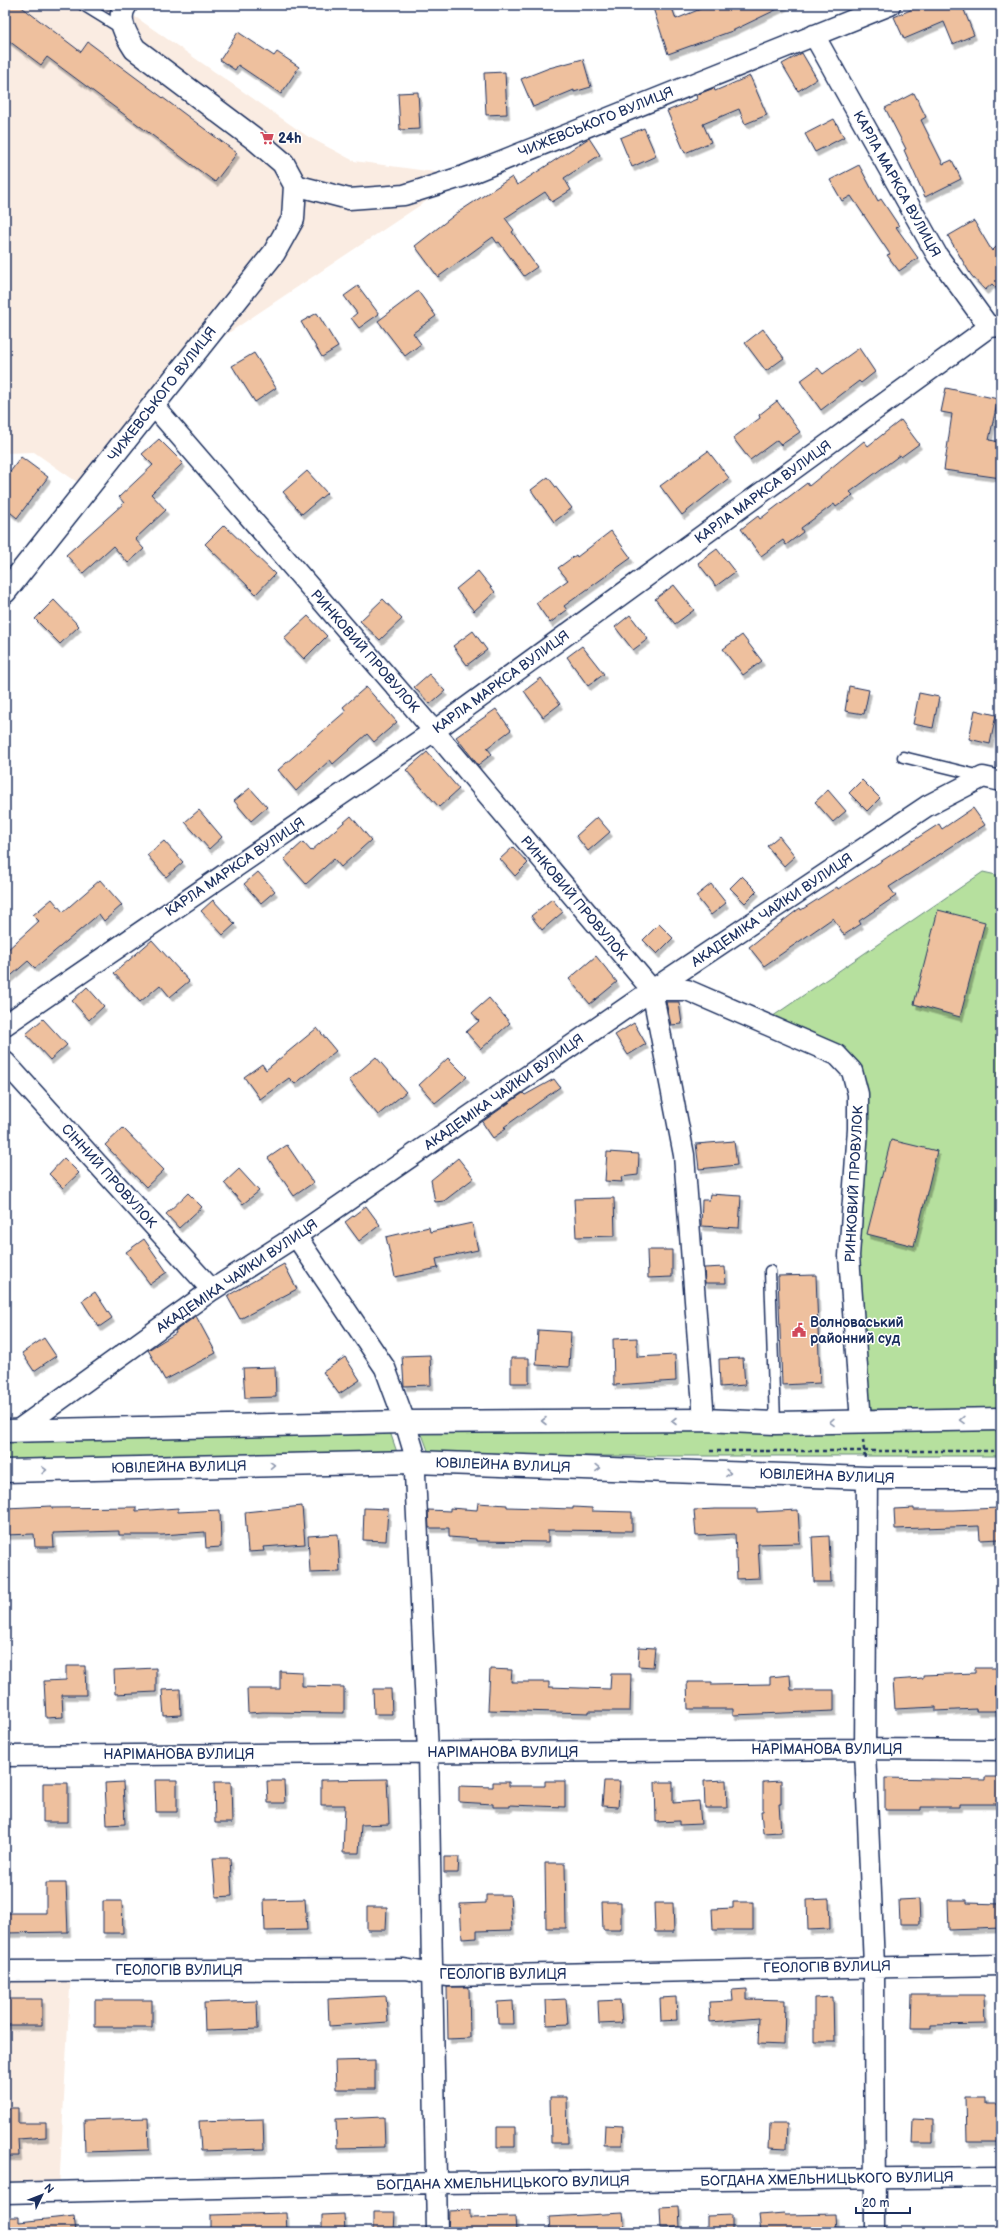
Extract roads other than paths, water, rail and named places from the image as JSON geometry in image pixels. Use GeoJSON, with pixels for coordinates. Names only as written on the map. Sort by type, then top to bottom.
{"type":"FeatureCollection","features":[{"type":"Feature","properties":{"kind":"street"},"geometry":{"type":"LineString","coordinates":[[126,5],[123,9],[123,30],[135,49],[256,140],[283,163],[295,185]]}},
{"type":"Feature","properties":{"kind":"street","name":"ЧИЖЕВСЬКОГО ВУЛИЦЯ"},"geometry":{"type":"LineString","coordinates":[[5,592],[274,253],[293,219],[295,185],[349,198],[404,195],[464,176],[890,5]]}},
{"type":"Feature","properties":{"kind":"street","name":"КАРЛА МАРКСА ВУЛИЦЯ"},"geometry":{"type":"LineString","coordinates":[[5,1025],[434,731],[995,327],[937,256],[814,35]]}},
{"type":"Feature","properties":{"kind":"street","name":"РИНКОВИЙ ПРОВУЛОК"},"geometry":{"type":"LineString","coordinates":[[153,405],[434,731],[652,990],[684,1155],[704,1420]]}},
{"type":"Feature","properties":{"kind":"street","name":"АКАДЕМІКА ЧАЙКИ ВУЛИЦЯ"},"geometry":{"type":"LineString","coordinates":[[12,1431],[212,1290],[296,1236],[652,990],[927,806],[992,779]]}},
{"type":"Feature","properties":{"kind":"street","name":"РИНКОВИЙ ПРОВУЛОК"},"geometry":{"type":"LineString","coordinates":[[652,990],[687,990],[837,1055],[852,1071],[858,1094],[858,1129],[849,1256],[861,1422]]}},
{"type":"Feature","properties":{"kind":"street","name":"СІННИЙ ПРОВУЛОК"},"geometry":{"type":"LineString","coordinates":[[5,1062],[212,1290]]}},
{"type":"Feature","properties":{"kind":"street"},"geometry":{"type":"LineString","coordinates":[[296,1236],[384,1368],[405,1422],[414,1452],[428,1752],[437,2232]]}},
{"type":"Feature","properties":{"kind":"street"},"geometry":{"type":"LineString","coordinates":[[12,1431],[405,1422],[704,1420],[774,1423],[1001,1419]]}},
{"type":"Feature","properties":{"kind":"street","name":"ЮВІЛЕЙНА ВУЛИЦЯ"},"geometry":{"type":"LineString","coordinates":[[5,1471],[414,1462],[866,1478],[1001,1478]]}},
{"type":"Feature","properties":{"kind":"street"},"geometry":{"type":"LineString","coordinates":[[866,1478],[865,1749],[874,1966],[875,2232]]}},
{"type":"Feature","properties":{"kind":"street","name":"НАРІМАНОВА ВУЛИЦЯ"},"geometry":{"type":"LineString","coordinates":[[5,1756],[865,1749],[1001,1750]]}},
{"type":"Feature","properties":{"kind":"street","name":"ГЕОЛОГІВ ВУЛИЦЯ"},"geometry":{"type":"LineString","coordinates":[[5,1970],[404,1970],[455,1976],[1001,1964]]}},
{"type":"Feature","properties":{"kind":"street","name":"БОГДАНА ХМЕЛЬНИЦЬКОГО ВУЛИЦЯ"},"geometry":{"type":"LineString","coordinates":[[5,2193],[436,2183],[1001,2178]]}},
{"type":"Feature","properties":{"kind":"lane"},"geometry":{"type":"LineString","coordinates":[[83,5],[123,30]]}},
{"type":"Feature","properties":{"kind":"lane"},"geometry":{"type":"LineString","coordinates":[[904,757],[992,779]]}},
{"type":"Feature","properties":{"kind":"lane"},"geometry":{"type":"LineString","coordinates":[[770,1271],[774,1423]]}},
{"type":"Feature","properties":{"kind":"place","name":"24h"},"geometry":{"type":"Point","coordinates":[267,138]}},
{"type":"Feature","properties":{"kind":"place","name":"Волноваський районний суд"},"geometry":{"type":"Point","coordinates":[799,1330]}}]}
